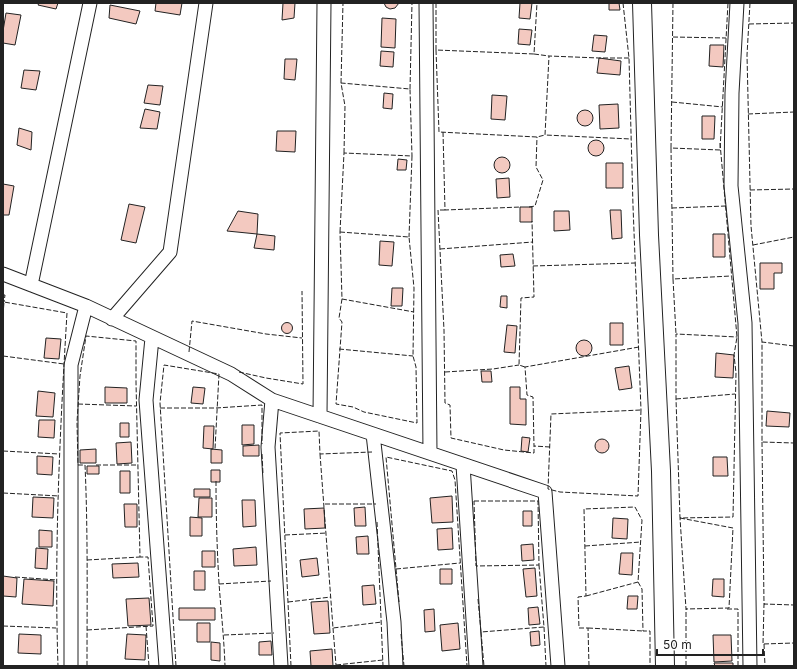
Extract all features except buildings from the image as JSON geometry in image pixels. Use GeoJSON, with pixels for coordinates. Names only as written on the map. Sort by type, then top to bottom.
{"type":"FeatureCollection","features":[{"type":"Feature","properties":{"kind":"street"},"geometry":{"type":"LineString","coordinates":[[31,284],[90,3]]}},
{"type":"Feature","properties":{"kind":"street"},"geometry":{"type":"LineString","coordinates":[[112,319],[170,252],[206,3]]}},
{"type":"Feature","properties":{"kind":"street"},"geometry":{"type":"LineString","coordinates":[[320,416],[324,3]]}},
{"type":"Feature","properties":{"kind":"street"},"geometry":{"type":"LineString","coordinates":[[426,3],[430,453]]}},
{"type":"Feature","properties":{"kind":"street"},"geometry":{"type":"LineString","coordinates":[[642,3],[649,235],[661,471],[665,666]]}},
{"type":"Feature","properties":{"kind":"street"},"geometry":{"type":"LineString","coordinates":[[737,3],[732,93],[731,186],[745,322],[750,666]]}},
{"type":"Feature","properties":{"kind":"street"},"geometry":{"type":"LineString","coordinates":[[3,274],[86,306],[231,374],[272,400],[545,492],[558,666]]}},
{"type":"Feature","properties":{"kind":"street"},"geometry":{"type":"LineString","coordinates":[[71,666],[71,365],[86,306]]}},
{"type":"Feature","properties":{"kind":"street"},"geometry":{"type":"LineString","coordinates":[[152,338],[146,400],[166,666]]}},
{"type":"Feature","properties":{"kind":"street"},"geometry":{"type":"LineString","coordinates":[[272,400],[268,447],[281,666]]}},
{"type":"Feature","properties":{"kind":"street"},"geometry":{"type":"LineString","coordinates":[[373,434],[394,622],[396,666]]}},
{"type":"Feature","properties":{"kind":"street"},"geometry":{"type":"LineString","coordinates":[[463,465],[476,666]]}},
{"type":"Feature","properties":{"kind":"fence"},"geometry":{"type":"LineString","coordinates":[[341,83],[343,3]]}},
{"type":"Feature","properties":{"kind":"fence"},"geometry":{"type":"LineString","coordinates":[[410,89],[412,3]]}},
{"type":"Feature","properties":{"kind":"fence"},"geometry":{"type":"LineString","coordinates":[[436,3],[436,50],[534,54],[537,3]]}},
{"type":"Feature","properties":{"kind":"fence"},"geometry":{"type":"LineString","coordinates":[[623,3],[629,58],[641,410]]}},
{"type":"Feature","properties":{"kind":"fence"},"geometry":{"type":"LineString","coordinates":[[673,3],[671,148],[720,150],[728,3]]}},
{"type":"Feature","properties":{"kind":"fence"},"geometry":{"type":"LineString","coordinates":[[750,3],[747,55],[751,226],[762,342]]}},
{"type":"Feature","properties":{"kind":"fence"},"geometry":{"type":"LineString","coordinates":[[749,24],[794,23]]}},
{"type":"Feature","properties":{"kind":"fence"},"geometry":{"type":"LineString","coordinates":[[673,37],[726,38]]}},
{"type":"Feature","properties":{"kind":"fence"},"geometry":{"type":"LineString","coordinates":[[436,50],[439,132],[537,137],[545,135]]}},
{"type":"Feature","properties":{"kind":"fence"},"geometry":{"type":"LineString","coordinates":[[534,54],[549,56]]}},
{"type":"Feature","properties":{"kind":"fence"},"geometry":{"type":"LineString","coordinates":[[629,58],[549,56],[545,135],[631,139]]}},
{"type":"Feature","properties":{"kind":"fence"},"geometry":{"type":"LineString","coordinates":[[344,153],[345,106],[341,83],[410,89],[412,156]]}},
{"type":"Feature","properties":{"kind":"fence"},"geometry":{"type":"LineString","coordinates":[[672,102],[723,107]]}},
{"type":"Feature","properties":{"kind":"fence"},"geometry":{"type":"LineString","coordinates":[[748,114],[794,112]]}},
{"type":"Feature","properties":{"kind":"fence"},"geometry":{"type":"LineString","coordinates":[[443,132],[445,210],[521,207]]}},
{"type":"Feature","properties":{"kind":"fence"},"geometry":{"type":"LineString","coordinates":[[529,207],[535,206],[543,180],[536,167],[537,137]]}},
{"type":"Feature","properties":{"kind":"fence"},"geometry":{"type":"LineString","coordinates":[[720,143],[737,337],[734,355],[736,373],[733,517],[680,518],[676,399],[676,334],[737,337]]}},
{"type":"Feature","properties":{"kind":"fence"},"geometry":{"type":"LineString","coordinates":[[671,148],[673,279],[731,276]]}},
{"type":"Feature","properties":{"kind":"fence"},"geometry":{"type":"LineString","coordinates":[[340,232],[344,153],[412,156],[409,237]]}},
{"type":"Feature","properties":{"kind":"fence"},"geometry":{"type":"LineString","coordinates":[[750,190],[794,189]]}},
{"type":"Feature","properties":{"kind":"fence"},"geometry":{"type":"LineString","coordinates":[[672,208],[726,206]]}},
{"type":"Feature","properties":{"kind":"fence"},"geometry":{"type":"LineString","coordinates":[[445,210],[438,210],[444,330],[445,403],[450,405],[451,438],[504,450],[534,453],[534,446]]}},
{"type":"Feature","properties":{"kind":"fence"},"geometry":{"type":"LineString","coordinates":[[525,367],[519,365],[521,298],[534,297],[532,221]]}},
{"type":"Feature","properties":{"kind":"fence"},"geometry":{"type":"LineString","coordinates":[[340,232],[409,237],[414,288],[413,356],[416,367],[417,423],[364,412],[353,407],[336,404],[342,322],[339,318],[342,299],[340,232]]}},
{"type":"Feature","properties":{"kind":"fence"},"geometry":{"type":"LineString","coordinates":[[753,245],[794,237]]}},
{"type":"Feature","properties":{"kind":"fence"},"geometry":{"type":"LineString","coordinates":[[440,249],[533,242]]}},
{"type":"Feature","properties":{"kind":"fence"},"geometry":{"type":"LineString","coordinates":[[533,266],[635,263]]}},
{"type":"Feature","properties":{"kind":"fence"},"geometry":{"type":"LineString","coordinates":[[673,279],[676,334]]}},
{"type":"Feature","properties":{"kind":"fence"},"geometry":{"type":"LineString","coordinates":[[239,372],[303,384],[302,291]]}},
{"type":"Feature","properties":{"kind":"fence"},"geometry":{"type":"LineString","coordinates":[[3,295],[5,295],[4,302]]}},
{"type":"Feature","properties":{"kind":"fence"},"geometry":{"type":"LineString","coordinates":[[342,299],[414,312]]}},
{"type":"Feature","properties":{"kind":"fence"},"geometry":{"type":"LineString","coordinates":[[3,315],[4,302],[67,313],[57,533],[58,666]]}},
{"type":"Feature","properties":{"kind":"fence"},"geometry":{"type":"LineString","coordinates":[[189,352],[192,321],[266,334],[302,338]]}},
{"type":"Feature","properties":{"kind":"fence"},"geometry":{"type":"LineString","coordinates":[[87,630],[153,626],[148,557],[140,557],[136,341],[86,336],[80,376],[77,422],[78,465],[85,465],[87,540],[87,666]]}},
{"type":"Feature","properties":{"kind":"fence"},"geometry":{"type":"LineString","coordinates":[[794,346],[762,342],[762,442],[794,443]]}},
{"type":"Feature","properties":{"kind":"fence"},"geometry":{"type":"LineString","coordinates":[[550,447],[534,446],[533,397],[527,395],[525,367],[639,347]]}},
{"type":"Feature","properties":{"kind":"fence"},"geometry":{"type":"LineString","coordinates":[[339,349],[413,356]]}},
{"type":"Feature","properties":{"kind":"fence"},"geometry":{"type":"LineString","coordinates":[[3,356],[64,364]]}},
{"type":"Feature","properties":{"kind":"fence"},"geometry":{"type":"LineString","coordinates":[[176,666],[160,403],[164,365],[219,374],[215,449]]}},
{"type":"Feature","properties":{"kind":"fence"},"geometry":{"type":"LineString","coordinates":[[445,372],[493,369],[519,365]]}},
{"type":"Feature","properties":{"kind":"fence"},"geometry":{"type":"LineString","coordinates":[[676,399],[735,394]]}},
{"type":"Feature","properties":{"kind":"fence"},"geometry":{"type":"LineString","coordinates":[[78,404],[136,406]]}},
{"type":"Feature","properties":{"kind":"fence"},"geometry":{"type":"LineString","coordinates":[[160,408],[216,408],[262,405],[262,444]]}},
{"type":"Feature","properties":{"kind":"fence"},"geometry":{"type":"LineString","coordinates":[[641,410],[638,496],[560,492],[548,489],[551,414],[641,410]]}},
{"type":"Feature","properties":{"kind":"fence"},"geometry":{"type":"LineString","coordinates":[[291,666],[280,433],[319,431],[320,454],[372,452]]}},
{"type":"Feature","properties":{"kind":"fence"},"geometry":{"type":"LineString","coordinates":[[762,442],[764,604],[794,605]]}},
{"type":"Feature","properties":{"kind":"fence"},"geometry":{"type":"LineString","coordinates":[[3,451],[59,454]]}},
{"type":"Feature","properties":{"kind":"fence"},"geometry":{"type":"LineString","coordinates":[[262,454],[263,474]]}},
{"type":"Feature","properties":{"kind":"fence"},"geometry":{"type":"LineString","coordinates":[[320,454],[333,628],[382,622]]}},
{"type":"Feature","properties":{"kind":"fence"},"geometry":{"type":"LineString","coordinates":[[399,602],[386,457],[452,471],[455,480],[467,666]]}},
{"type":"Feature","properties":{"kind":"fence"},"geometry":{"type":"LineString","coordinates":[[96,465],[138,465]]}},
{"type":"Feature","properties":{"kind":"fence"},"geometry":{"type":"LineString","coordinates":[[216,481],[218,570],[225,666]]}},
{"type":"Feature","properties":{"kind":"fence"},"geometry":{"type":"LineString","coordinates":[[3,493],[59,496]]}},
{"type":"Feature","properties":{"kind":"fence"},"geometry":{"type":"LineString","coordinates":[[474,501],[538,501],[539,565],[476,566],[474,501]]}},
{"type":"Feature","properties":{"kind":"fence"},"geometry":{"type":"LineString","coordinates":[[325,504],[376,504]]}},
{"type":"Feature","properties":{"kind":"fence"},"geometry":{"type":"LineString","coordinates":[[589,666],[588,628],[579,628],[578,597],[586,596],[584,509],[635,507],[642,520],[638,582],[642,589],[643,631],[650,631],[650,666]]}},
{"type":"Feature","properties":{"kind":"fence"},"geometry":{"type":"LineString","coordinates":[[680,518],[733,528],[729,608],[686,609],[680,518]]}},
{"type":"Feature","properties":{"kind":"fence"},"geometry":{"type":"LineString","coordinates":[[377,522],[383,666]]}},
{"type":"Feature","properties":{"kind":"fence"},"geometry":{"type":"LineString","coordinates":[[285,535],[327,533]]}},
{"type":"Feature","properties":{"kind":"fence"},"geometry":{"type":"LineString","coordinates":[[585,546],[641,542]]}},
{"type":"Feature","properties":{"kind":"fence"},"geometry":{"type":"LineString","coordinates":[[87,560],[140,557]]}},
{"type":"Feature","properties":{"kind":"fence"},"geometry":{"type":"LineString","coordinates":[[396,569],[460,563]]}},
{"type":"Feature","properties":{"kind":"fence"},"geometry":{"type":"LineString","coordinates":[[478,599],[481,632],[544,627],[539,565]]}},
{"type":"Feature","properties":{"kind":"fence"},"geometry":{"type":"LineString","coordinates":[[15,577],[57,580]]}},
{"type":"Feature","properties":{"kind":"fence"},"geometry":{"type":"LineString","coordinates":[[219,584],[271,581]]}},
{"type":"Feature","properties":{"kind":"fence"},"geometry":{"type":"LineString","coordinates":[[586,596],[638,582]]}},
{"type":"Feature","properties":{"kind":"fence"},"geometry":{"type":"LineString","coordinates":[[288,602],[331,597]]}},
{"type":"Feature","properties":{"kind":"fence"},"geometry":{"type":"LineString","coordinates":[[765,604],[763,644],[794,643]]}},
{"type":"Feature","properties":{"kind":"fence"},"geometry":{"type":"LineString","coordinates":[[686,666],[687,609]]}},
{"type":"Feature","properties":{"kind":"fence"},"geometry":{"type":"LineString","coordinates":[[727,609],[738,609],[738,666]]}},
{"type":"Feature","properties":{"kind":"fence"},"geometry":{"type":"LineString","coordinates":[[3,626],[56,628]]}},
{"type":"Feature","properties":{"kind":"fence"},"geometry":{"type":"LineString","coordinates":[[146,626],[149,666]]}},
{"type":"Feature","properties":{"kind":"fence"},"geometry":{"type":"LineString","coordinates":[[544,627],[546,666]]}},
{"type":"Feature","properties":{"kind":"fence"},"geometry":{"type":"LineString","coordinates":[[333,628],[336,665]]}},
{"type":"Feature","properties":{"kind":"fence"},"geometry":{"type":"LineString","coordinates":[[588,628],[643,631]]}},
{"type":"Feature","properties":{"kind":"fence"},"geometry":{"type":"LineString","coordinates":[[481,632],[484,666]]}},
{"type":"Feature","properties":{"kind":"fence"},"geometry":{"type":"LineString","coordinates":[[224,635],[274,633]]}},
{"type":"Feature","properties":{"kind":"fence"},"geometry":{"type":"LineString","coordinates":[[401,634],[404,666]]}},
{"type":"Feature","properties":{"kind":"fence"},"geometry":{"type":"LineString","coordinates":[[764,644],[765,666]]}},
{"type":"Feature","properties":{"kind":"fence"},"geometry":{"type":"LineString","coordinates":[[336,665],[383,660]]}}]}
